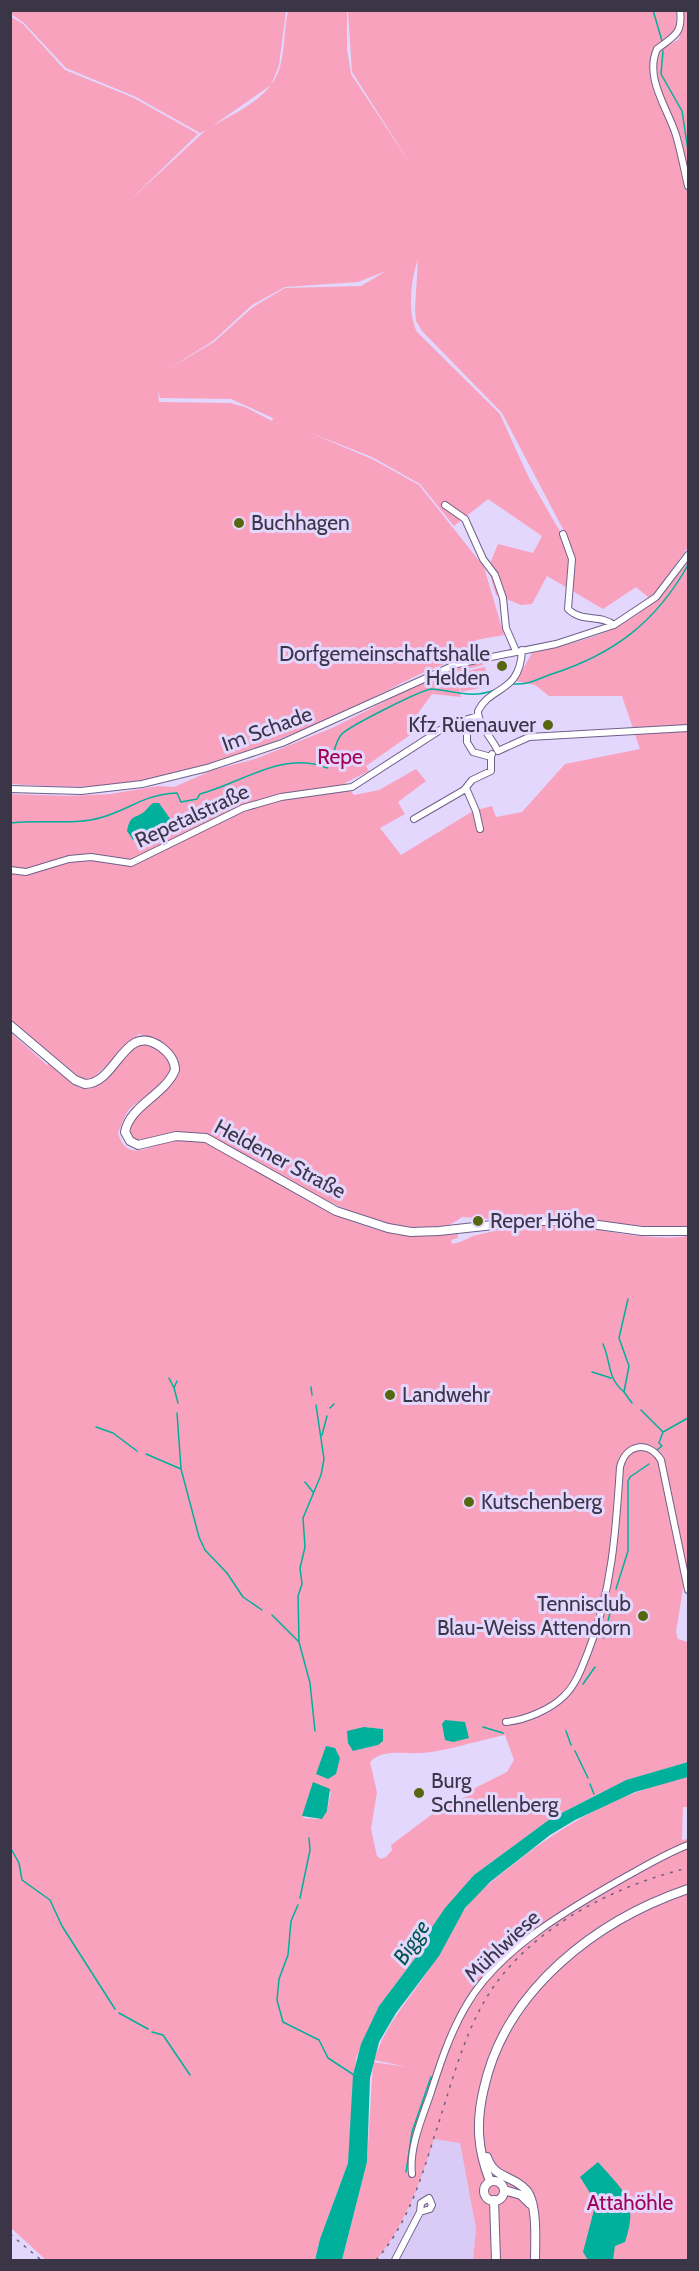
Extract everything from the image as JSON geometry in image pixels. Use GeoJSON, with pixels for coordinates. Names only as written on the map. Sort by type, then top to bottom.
{"type":"FeatureCollection","features":[{"type":"Feature","properties":{"kind":"main road","name":"Heldener Straße"},"geometry":{"type":"LineString","coordinates":[[10,1025],[75,1080],[85,1084],[101,1080],[132,1043],[142,1040],[154,1042],[169,1054],[175,1070],[167,1082],[129,1120],[125,1132],[130,1142],[138,1145],[176,1136],[206,1138],[336,1211],[365,1222],[411,1232],[529,1221],[569,1221],[651,1232],[688,1232]]}},
{"type":"Feature","properties":{"kind":"main road"},"geometry":{"type":"LineString","coordinates":[[490,2181],[479,2150],[478,2124],[487,2076],[498,2046],[513,2017],[560,1963],[605,1929],[643,1907],[688,1889]]}},
{"type":"Feature","properties":{"kind":"main road"},"geometry":{"type":"LineString","coordinates":[[478,2124],[492,2168],[527,2191],[532,2210],[535,2260]]}},
{"type":"Feature","properties":{"kind":"main road"},"geometry":{"type":"LineString","coordinates":[[490,2181],[499,2182],[504,2190],[521,2195],[532,2210]]}},
{"type":"Feature","properties":{"kind":"main road"},"geometry":{"type":"LineString","coordinates":[[490,2181],[486,2185],[484,2194],[494,2200],[499,2199],[504,2190]]}},
{"type":"Feature","properties":{"kind":"main road"},"geometry":{"type":"LineString","coordinates":[[494,2200],[496,2260]]}},
{"type":"Feature","properties":{"kind":"street"},"geometry":{"type":"LineString","coordinates":[[680,10],[681,27],[657,49],[654,74],[659,95],[676,134],[688,186]]}},
{"type":"Feature","properties":{"kind":"street"},"geometry":{"type":"LineString","coordinates":[[445,505],[465,519],[483,559],[495,575],[503,598],[506,628],[519,651],[520,666],[514,679],[505,690],[483,703],[479,708],[479,719],[491,734],[498,751]]}},
{"type":"Feature","properties":{"kind":"street"},"geometry":{"type":"LineString","coordinates":[[563,534],[572,559],[568,609],[581,618],[606,620],[614,625]]}},
{"type":"Feature","properties":{"kind":"street"},"geometry":{"type":"LineString","coordinates":[[519,651],[582,637],[614,625],[656,597],[688,555]]}},
{"type":"Feature","properties":{"kind":"street","name":"Im Schade"},"geometry":{"type":"LineString","coordinates":[[10,789],[81,791],[121,788],[207,768],[327,725],[457,664],[519,651]]}},
{"type":"Feature","properties":{"kind":"street"},"geometry":{"type":"LineString","coordinates":[[479,719],[467,733],[467,742],[473,752],[491,757]]}},
{"type":"Feature","properties":{"kind":"street","name":"Repetalstraße"},"geometry":{"type":"LineString","coordinates":[[10,870],[26,872],[69,859],[91,857],[132,863],[243,808],[281,798],[352,787],[448,725],[479,719]]}},
{"type":"Feature","properties":{"kind":"street"},"geometry":{"type":"LineString","coordinates":[[491,757],[498,751],[503,751],[529,737],[688,728]]}},
{"type":"Feature","properties":{"kind":"street"},"geometry":{"type":"LineString","coordinates":[[414,819],[466,788],[472,780],[493,770],[491,757]]}},
{"type":"Feature","properties":{"kind":"street"},"geometry":{"type":"LineString","coordinates":[[466,788],[476,811],[480,829]]}},
{"type":"Feature","properties":{"kind":"street"},"geometry":{"type":"LineString","coordinates":[[506,1722],[516,1721],[542,1711],[563,1697],[582,1668],[602,1614],[608,1590],[620,1467],[624,1456],[632,1448],[641,1446],[651,1449],[661,1460],[688,1590]]}},
{"type":"Feature","properties":{"kind":"street","name":"Mühlwiese"},"geometry":{"type":"LineString","coordinates":[[411,2174],[420,2126],[449,2040],[466,2005],[483,1981],[557,1916],[657,1859],[688,1845]]}},
{"type":"Feature","properties":{"kind":"street"},"geometry":{"type":"LineString","coordinates":[[396,2260],[420,2212]]}},
{"type":"Feature","properties":{"kind":"shaded area"},"geometry":{"type":"Polygon","coordinates":[[[153,803],[159,803],[171,820],[155,836],[133,840],[127,831],[130,821],[153,803]]]}},
{"type":"Feature","properties":{"kind":"shaded area"},"geometry":{"type":"Polygon","coordinates":[[[445,1720],[465,1722],[469,1738],[453,1742],[445,1740],[442,1724],[445,1720]]]}},
{"type":"Feature","properties":{"kind":"shaded area"},"geometry":{"type":"Polygon","coordinates":[[[364,1727],[383,1729],[383,1741],[378,1745],[353,1751],[348,1743],[347,1731],[364,1727]]]}},
{"type":"Feature","properties":{"kind":"shaded area"},"geometry":{"type":"Polygon","coordinates":[[[326,1746],[335,1748],[340,1758],[336,1774],[328,1779],[316,1774],[326,1746]]]}},
{"type":"Feature","properties":{"kind":"shaded area"},"geometry":{"type":"Polygon","coordinates":[[[688,1762],[688,1777],[635,1792],[575,1820],[550,1835],[490,1882],[465,1908],[439,1956],[396,2013],[379,2042],[370,2078],[367,2162],[342,2260],[315,2260],[320,2239],[348,2163],[353,2075],[361,2044],[379,2006],[416,1957],[426,1936],[445,1908],[474,1875],[550,1819],[626,1780],[688,1762]]]}},
{"type":"Feature","properties":{"kind":"shaded area"},"geometry":{"type":"Polygon","coordinates":[[[313,1782],[330,1789],[327,1811],[322,1819],[302,1816],[313,1782]]]}},
{"type":"Feature","properties":{"kind":"shaded area"},"geometry":{"type":"Polygon","coordinates":[[[434,2139],[460,2143],[476,2230],[473,2260],[376,2260],[404,2219],[434,2139]]]}},
{"type":"Feature","properties":{"kind":"shaded area"},"geometry":{"type":"Polygon","coordinates":[[[598,2162],[622,2189],[629,2206],[629,2228],[625,2242],[615,2246],[613,2260],[588,2260],[583,2252],[595,2201],[580,2177],[598,2162]]]}},
{"type":"Feature","properties":{"kind":"green space"},"geometry":{"type":"Polygon","coordinates":[[[11,11],[286,11],[279,65],[271,84],[276,78],[282,60],[288,11],[347,11],[347,49],[351,74],[413,168],[352,72],[348,11],[676,11],[677,38],[654,50],[654,54],[679,39],[682,26],[680,11],[688,11],[688,547],[653,596],[649,598],[636,587],[603,609],[547,576],[532,604],[521,605],[496,595],[488,568],[498,544],[533,553],[542,536],[488,499],[454,526],[420,484],[372,457],[306,431],[372,459],[419,485],[484,567],[504,635],[476,640],[480,654],[426,671],[317,724],[207,765],[152,780],[111,786],[68,787],[11,784],[10,16],[23,24],[65,70],[134,98],[198,134],[128,202],[206,130],[200,133],[136,97],[66,68],[24,23],[11,14],[11,11]],[[270,85],[211,127],[252,103],[270,85]],[[418,259],[411,306],[417,332],[500,414],[528,476],[562,535],[565,533],[502,413],[422,331],[416,321],[418,259]],[[386,271],[358,282],[285,287],[252,305],[213,341],[165,371],[214,342],[253,307],[285,288],[361,286],[386,271]],[[158,390],[159,402],[230,403],[245,407],[272,421],[273,418],[231,399],[160,398],[158,390]]]}},
{"type":"Feature","properties":{"kind":"green space"},"geometry":{"type":"Polygon","coordinates":[[[688,562],[688,1227],[669,1229],[566,1217],[491,1219],[462,1217],[436,1228],[405,1228],[370,1219],[296,1184],[206,1134],[187,1134],[146,1140],[131,1137],[129,1130],[132,1121],[179,1074],[177,1058],[168,1046],[161,1042],[139,1034],[91,1080],[83,1080],[11,1021],[11,794],[68,796],[110,794],[158,786],[174,787],[213,770],[255,759],[332,728],[435,676],[482,661],[483,665],[456,672],[461,697],[432,694],[414,719],[420,728],[366,766],[369,771],[345,783],[354,795],[379,790],[416,769],[426,781],[398,802],[405,814],[380,828],[401,855],[473,811],[492,806],[496,817],[522,812],[565,764],[640,749],[622,696],[549,696],[535,685],[516,681],[532,653],[603,633],[637,615],[670,584],[688,562]]]}},
{"type":"Feature","properties":{"kind":"green space"},"geometry":{"type":"Polygon","coordinates":[[[485,667],[489,686],[461,692],[457,673],[485,667]]]}},
{"type":"Feature","properties":{"kind":"green space"},"geometry":{"type":"Polygon","coordinates":[[[10,1032],[47,1065],[51,1062],[75,1085],[91,1089],[102,1082],[133,1048],[144,1043],[156,1047],[171,1064],[169,1072],[160,1085],[128,1111],[118,1133],[127,1148],[141,1150],[177,1139],[206,1142],[299,1196],[372,1228],[406,1235],[458,1233],[458,1238],[451,1240],[452,1244],[492,1231],[536,1225],[574,1227],[650,1237],[688,1236],[688,1582],[684,1582],[676,1632],[678,1639],[688,1642],[688,1762],[626,1780],[550,1819],[474,1875],[426,1936],[416,1957],[379,2006],[356,2058],[348,2163],[320,2239],[315,2260],[46,2260],[11,2228],[10,1032]],[[364,1727],[353,1751],[378,1745],[383,1729],[364,1727]],[[505,1735],[420,1753],[381,1755],[370,1762],[377,1792],[371,1829],[377,1856],[381,1859],[392,1850],[391,1845],[443,1806],[468,1796],[475,1788],[507,1772],[514,1760],[505,1735]],[[312,1785],[303,1818],[319,1819],[327,1811],[331,1792],[312,1785]]]}},
{"type":"Feature","properties":{"kind":"green space","name":"Attahöhle"},"geometry":{"type":"Polygon","coordinates":[[[688,1777],[688,1807],[683,1807],[682,1840],[688,1839],[688,2260],[473,2260],[476,2229],[460,2143],[434,2139],[411,2202],[387,2246],[376,2260],[342,2260],[367,2162],[373,2062],[407,2067],[374,2060],[391,2024],[433,1963],[465,1909],[505,1871],[578,1820],[642,1790],[688,1777]]]}},
{"type":"Feature","properties":{"kind":"waterway","name":"Repe"},"geometry":{"type":"LineString","coordinates":[[653,10],[662,41]]}},
{"type":"Feature","properties":{"kind":"waterway","name":"Repe"},"geometry":{"type":"LineString","coordinates":[[663,51],[661,74],[682,111],[688,150]]}},
{"type":"Feature","properties":{"kind":"waterway","name":"Repe"},"geometry":{"type":"LineString","coordinates":[[513,684],[529,683],[595,657],[614,646],[647,619],[662,603],[688,565]]}},
{"type":"Feature","properties":{"kind":"waterway","name":"Repe"},"geometry":{"type":"LineString","coordinates":[[10,823],[92,820],[165,794],[177,793],[181,802],[197,799],[200,794],[279,765],[311,763],[327,768],[341,735],[356,724],[401,701],[432,689],[471,694],[495,690]]}},
{"type":"Feature","properties":{"kind":"waterway"},"geometry":{"type":"LineString","coordinates":[[628,1299],[619,1338],[629,1366],[624,1392],[632,1403]]}},
{"type":"Feature","properties":{"kind":"waterway"},"geometry":{"type":"LineString","coordinates":[[603,1344],[614,1380],[623,1391]]}},
{"type":"Feature","properties":{"kind":"waterway"},"geometry":{"type":"LineString","coordinates":[[592,1372],[611,1378]]}},
{"type":"Feature","properties":{"kind":"waterway"},"geometry":{"type":"LineString","coordinates":[[169,1378],[174,1388]]}},
{"type":"Feature","properties":{"kind":"waterway"},"geometry":{"type":"LineString","coordinates":[[177,1381],[174,1388],[178,1403]]}},
{"type":"Feature","properties":{"kind":"waterway"},"geometry":{"type":"LineString","coordinates":[[311,1387],[312,1395]]}},
{"type":"Feature","properties":{"kind":"waterway"},"geometry":{"type":"LineString","coordinates":[[330,1408],[334,1404]]}},
{"type":"Feature","properties":{"kind":"waterway"},"geometry":{"type":"LineString","coordinates":[[315,1731],[310,1683],[299,1642],[298,1596],[302,1584],[300,1568],[305,1547],[303,1518],[321,1475],[324,1459],[316,1405]]}},
{"type":"Feature","properties":{"kind":"waterway"},"geometry":{"type":"LineString","coordinates":[[641,1410],[663,1432]]}},
{"type":"Feature","properties":{"kind":"waterway"},"geometry":{"type":"LineString","coordinates":[[177,1413],[181,1469]]}},
{"type":"Feature","properties":{"kind":"waterway"},"geometry":{"type":"LineString","coordinates":[[322,1435],[327,1416]]}},
{"type":"Feature","properties":{"kind":"waterway"},"geometry":{"type":"LineString","coordinates":[[657,1450],[662,1446],[659,1443],[663,1432],[688,1418]]}},
{"type":"Feature","properties":{"kind":"waterway"},"geometry":{"type":"LineString","coordinates":[[96,1427],[113,1433],[137,1451]]}},
{"type":"Feature","properties":{"kind":"waterway"},"geometry":{"type":"LineString","coordinates":[[146,1454],[181,1469],[199,1537],[205,1550],[227,1573],[243,1597],[262,1610]]}},
{"type":"Feature","properties":{"kind":"waterway"},"geometry":{"type":"LineString","coordinates":[[616,1589],[628,1551],[628,1481],[630,1477],[649,1464]]}},
{"type":"Feature","properties":{"kind":"waterway"},"geometry":{"type":"LineString","coordinates":[[305,1482],[313,1492]]}},
{"type":"Feature","properties":{"kind":"waterway"},"geometry":{"type":"LineString","coordinates":[[604,1638],[613,1600]]}},
{"type":"Feature","properties":{"kind":"waterway"},"geometry":{"type":"LineString","coordinates":[[272,1615],[299,1642]]}},
{"type":"Feature","properties":{"kind":"waterway"},"geometry":{"type":"LineString","coordinates":[[583,1684],[595,1667]]}},
{"type":"Feature","properties":{"kind":"waterway"},"geometry":{"type":"LineString","coordinates":[[483,1727],[503,1733]]}},
{"type":"Feature","properties":{"kind":"waterway"},"geometry":{"type":"LineString","coordinates":[[566,1731],[571,1745]]}},
{"type":"Feature","properties":{"kind":"waterway"},"geometry":{"type":"LineString","coordinates":[[575,1751],[588,1778]]}},
{"type":"Feature","properties":{"kind":"waterway"},"geometry":{"type":"LineString","coordinates":[[590,1784],[594,1794]]}},
{"type":"Feature","properties":{"kind":"waterway"},"geometry":{"type":"LineString","coordinates":[[300,1898],[310,1850],[309,1838]]}},
{"type":"Feature","properties":{"kind":"waterway"},"geometry":{"type":"LineString","coordinates":[[10,1847],[19,1863],[22,1880],[50,1900],[62,1926],[115,2009]]}},
{"type":"Feature","properties":{"kind":"waterway"},"geometry":{"type":"LineString","coordinates":[[298,1905],[291,1921],[288,1955],[279,1979],[277,2000],[283,2022],[319,2040],[328,2058],[354,2075]]}},
{"type":"Feature","properties":{"kind":"waterway"},"geometry":{"type":"LineString","coordinates":[[119,2013],[148,2029]]}},
{"type":"Feature","properties":{"kind":"waterway"},"geometry":{"type":"LineString","coordinates":[[152,2032],[163,2035],[190,2075]]}},
{"type":"Feature","properties":{"kind":"waterway"},"geometry":{"type":"LineString","coordinates":[[406,2172],[412,2132],[431,2077]]}},
{"type":"Feature","properties":{"kind":"railway"},"geometry":{"type":"LineString","coordinates":[[376,2260],[405,2216],[424,2168],[456,2066],[469,2033],[484,2002],[501,1977],[546,1933],[572,1915],[630,1887],[688,1868]]}},
{"type":"Feature","properties":{"kind":"railway"},"geometry":{"type":"LineString","coordinates":[[10,2234],[41,2260]]}},
{"type":"Feature","properties":{"kind":"place","name":"Buchhagen"},"geometry":{"type":"Point","coordinates":[239,523]}},
{"type":"Feature","properties":{"kind":"place","name":"Dorfgemeinschaftshalle Helden"},"geometry":{"type":"Point","coordinates":[502,666]}},
{"type":"Feature","properties":{"kind":"place","name":"Kfz Rüenauver"},"geometry":{"type":"Point","coordinates":[548,725]}},
{"type":"Feature","properties":{"kind":"place","name":"Reper Höhe"},"geometry":{"type":"Point","coordinates":[478,1221]}},
{"type":"Feature","properties":{"kind":"place","name":"Landwehr"},"geometry":{"type":"Point","coordinates":[390,1395]}},
{"type":"Feature","properties":{"kind":"place","name":"Kutschenberg"},"geometry":{"type":"Point","coordinates":[469,1502]}},
{"type":"Feature","properties":{"kind":"place","name":"Tennisclub Blau-Weiss Attendorn"},"geometry":{"type":"Point","coordinates":[643,1616]}},
{"type":"Feature","properties":{"kind":"place","name":"Burg Schnellenberg"},"geometry":{"type":"Point","coordinates":[419,1793]}},
{"type":"Feature","properties":{"kind":"water label","name":"Bigge"},"geometry":{"type":"Point","coordinates":[411,1942]}}]}
